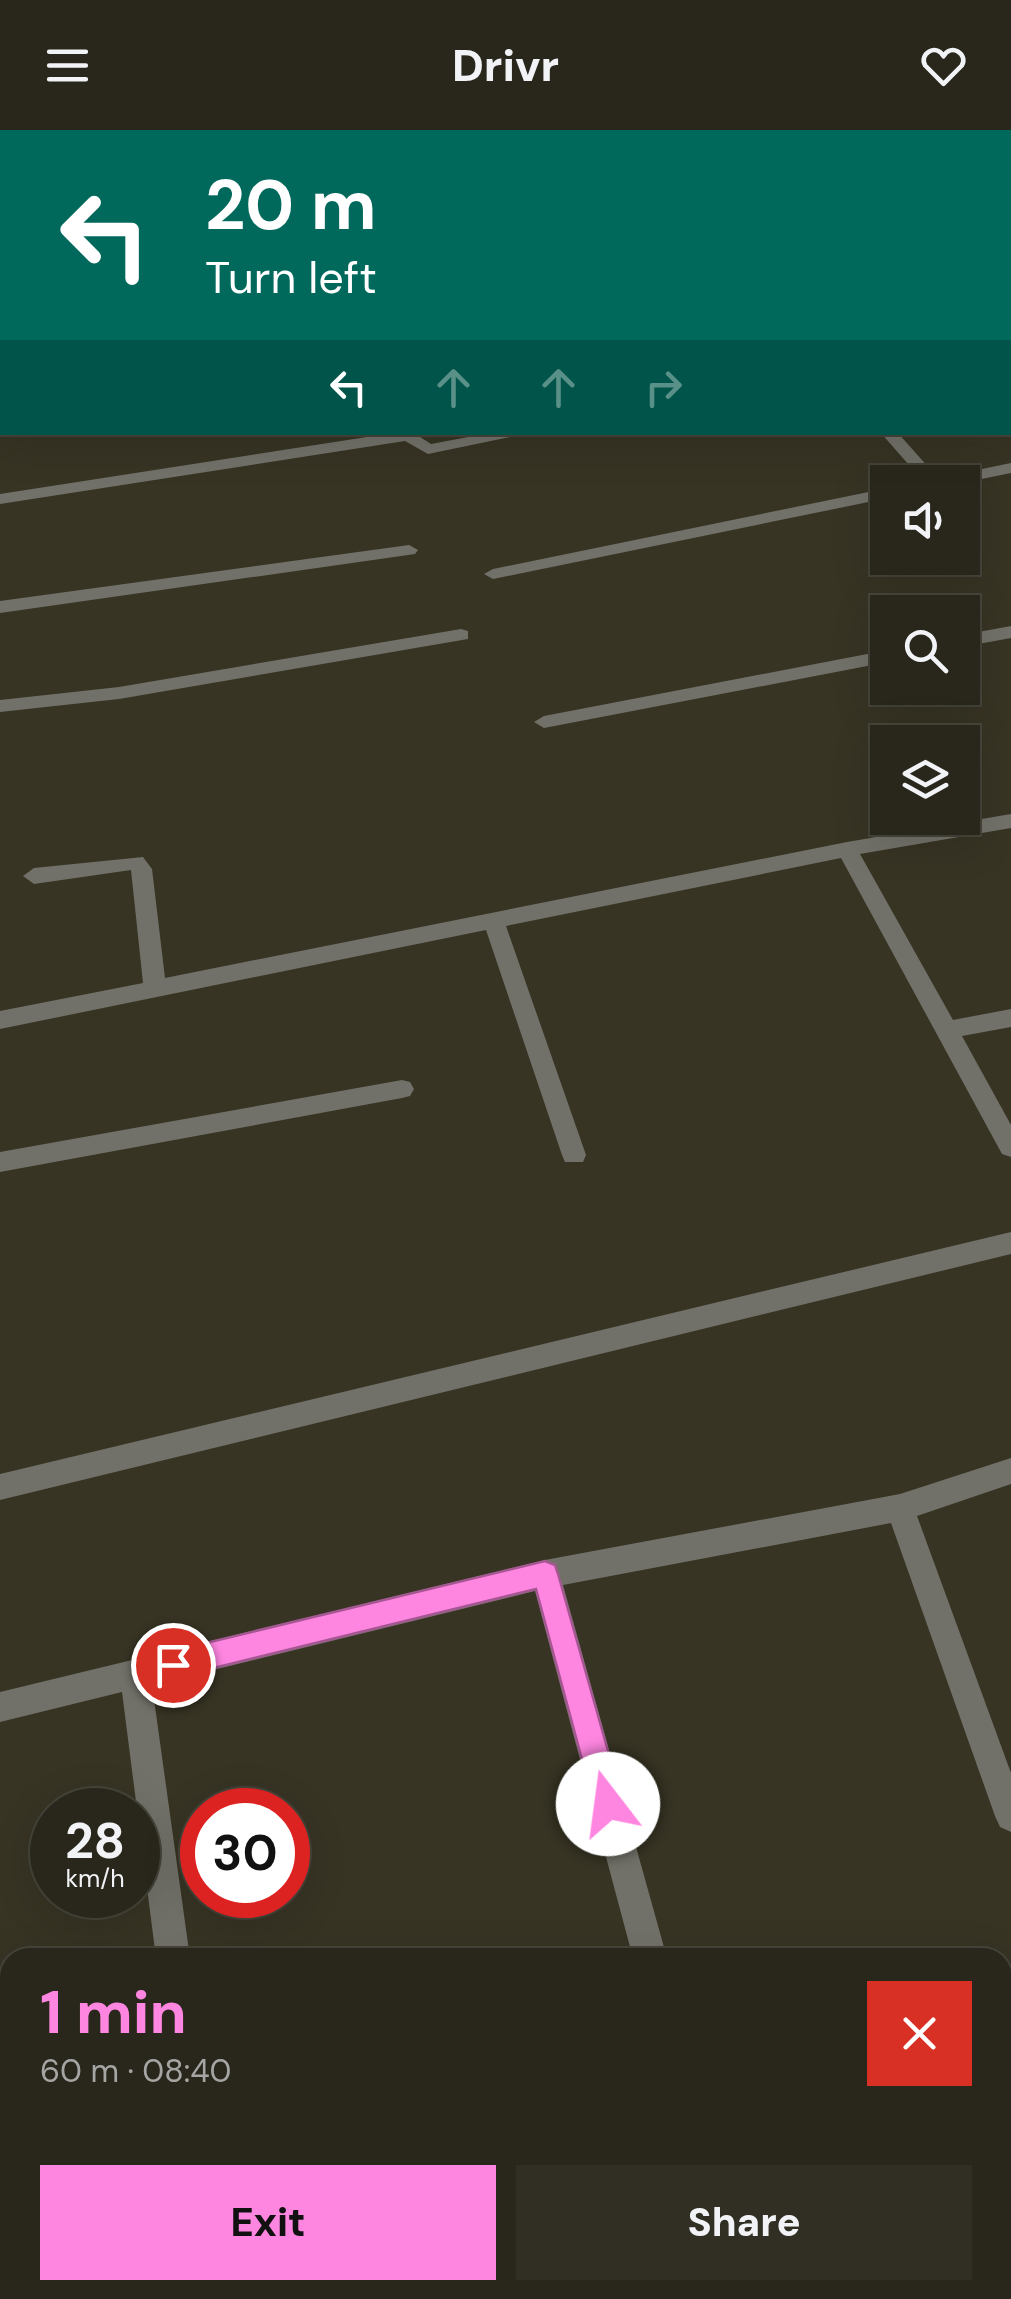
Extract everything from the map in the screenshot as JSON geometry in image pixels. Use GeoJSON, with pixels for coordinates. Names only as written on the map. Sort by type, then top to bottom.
{"type":"FeatureCollection","features":[{"type":"Feature","properties":{"kind":"street"},"geometry":{"type":"LineString","coordinates":[[293,435],[300,451]]}},
{"type":"Feature","properties":{"kind":"street"},"geometry":{"type":"LineString","coordinates":[[0,499],[401,435]]}},
{"type":"Feature","properties":{"kind":"street"},"geometry":{"type":"LineString","coordinates":[[408,435],[428,449],[509,435]]}},
{"type":"Feature","properties":{"kind":"street"},"geometry":{"type":"LineString","coordinates":[[891,435],[917,465]]}},
{"type":"Feature","properties":{"kind":"street"},"geometry":{"type":"LineString","coordinates":[[980,474],[1011,468]]}},
{"type":"Feature","properties":{"kind":"street"},"geometry":{"type":"LineString","coordinates":[[493,574],[870,497]]}},
{"type":"Feature","properties":{"kind":"street"},"geometry":{"type":"LineString","coordinates":[[0,607],[408,550]]}},
{"type":"Feature","properties":{"kind":"street"},"geometry":{"type":"LineString","coordinates":[[980,638],[1011,632]]}},
{"type":"Feature","properties":{"kind":"street"},"geometry":{"type":"LineString","coordinates":[[0,706],[119,693],[461,635]]}},
{"type":"Feature","properties":{"kind":"street"},"geometry":{"type":"LineString","coordinates":[[544,722],[870,659]]}},
{"type":"Feature","properties":{"kind":"street"},"geometry":{"type":"LineString","coordinates":[[0,1020],[847,849],[1011,820]]}},
{"type":"Feature","properties":{"kind":"street"},"geometry":{"type":"LineString","coordinates":[[847,849],[1011,1146]]}},
{"type":"Feature","properties":{"kind":"street"},"geometry":{"type":"LineString","coordinates":[[34,876],[136,862],[155,989]]}},
{"type":"Feature","properties":{"kind":"street"},"geometry":{"type":"LineString","coordinates":[[494,920],[574,1155]]}},
{"type":"Feature","properties":{"kind":"street"},"geometry":{"type":"LineString","coordinates":[[948,1030],[1011,1018]]}},
{"type":"Feature","properties":{"kind":"street"},"geometry":{"type":"LineString","coordinates":[[0,1162],[402,1089]]}},
{"type":"Feature","properties":{"kind":"street"},"geometry":{"type":"LineString","coordinates":[[0,1487],[1011,1243]]}},
{"type":"Feature","properties":{"kind":"street"},"geometry":{"type":"LineString","coordinates":[[0,1707],[545,1574],[900,1508],[1011,1472]]}},
{"type":"Feature","properties":{"kind":"street"},"geometry":{"type":"LineString","coordinates":[[900,1508],[1011,1816]]}},
{"type":"Feature","properties":{"kind":"street"},"geometry":{"type":"LineString","coordinates":[[545,1574],[647,1948]]}},
{"type":"Feature","properties":{"kind":"street"},"geometry":{"type":"LineString","coordinates":[[136,1674],[172,1948]]}},
{"type":"Feature","properties":{"kind":"route"},"geometry":{"type":"LineString","coordinates":[[173,1665],[545,1574],[608,1804]]}}]}
